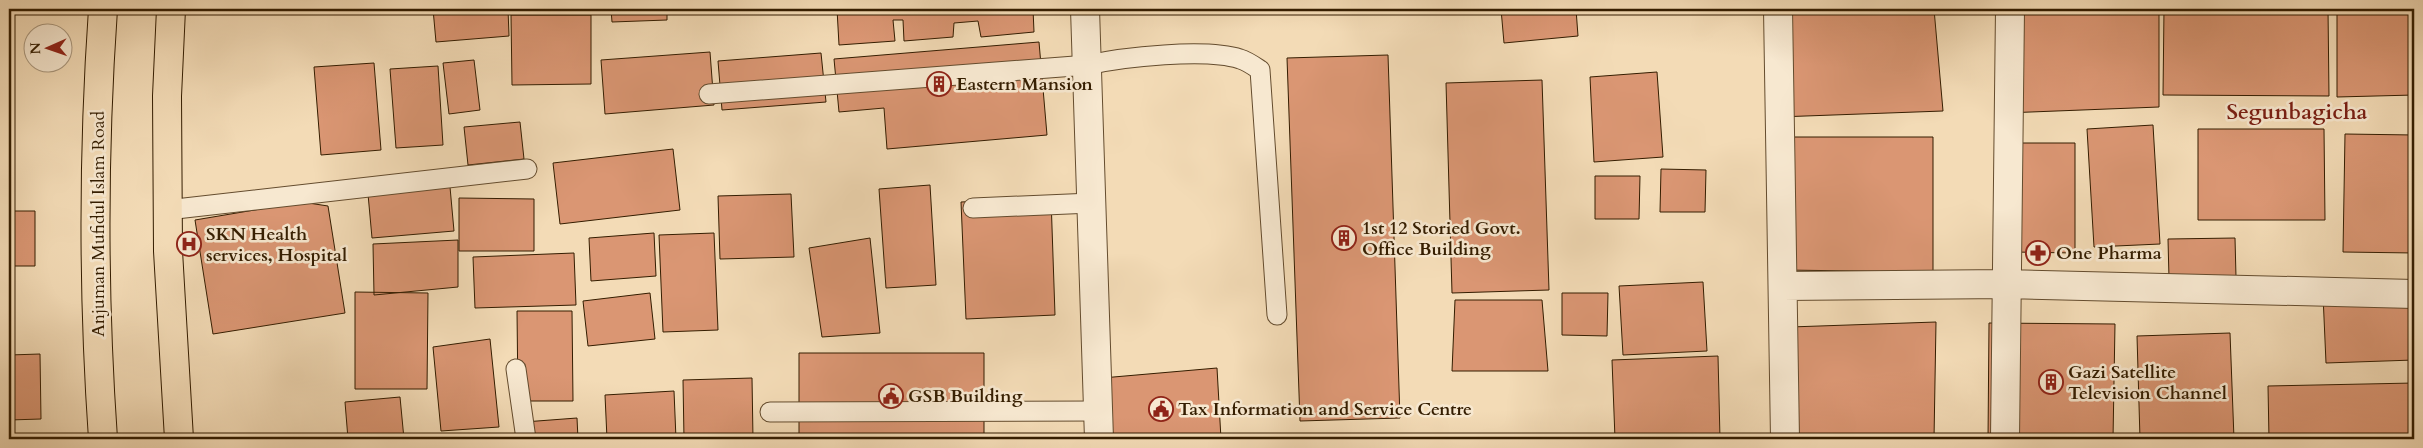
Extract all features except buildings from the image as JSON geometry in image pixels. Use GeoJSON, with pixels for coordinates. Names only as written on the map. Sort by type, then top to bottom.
{"type":"FeatureCollection","features":[{"type":"Feature","properties":{"kind":"main road","name":"Anjuman Mufidul Islam Road"},"geometry":{"type":"LineString","coordinates":[[103,439],[98,376],[96,253],[98,117],[104,9]]}},
{"type":"Feature","properties":{"kind":"main road"},"geometry":{"type":"LineString","coordinates":[[171,9],[167,96],[167,210],[179,439]]}},
{"type":"Feature","properties":{"kind":"street"},"geometry":{"type":"LineString","coordinates":[[1085,9],[1099,439]]}},
{"type":"Feature","properties":{"kind":"street"},"geometry":{"type":"LineString","coordinates":[[1778,9],[1785,439]]}},
{"type":"Feature","properties":{"kind":"street"},"geometry":{"type":"LineString","coordinates":[[2004,439],[2010,9]]}},
{"type":"Feature","properties":{"kind":"street"},"geometry":{"type":"LineString","coordinates":[[1783,286],[2006,284],[2414,294]]}},
{"type":"Feature","properties":{"kind":"lane"},"geometry":{"type":"LineString","coordinates":[[710,94],[1088,65],[1115,59],[1208,54],[1241,59],[1260,70],[1277,315]]}},
{"type":"Feature","properties":{"kind":"lane"},"geometry":{"type":"LineString","coordinates":[[167,210],[527,170]]}},
{"type":"Feature","properties":{"kind":"lane"},"geometry":{"type":"LineString","coordinates":[[973,208],[1092,203]]}},
{"type":"Feature","properties":{"kind":"lane"},"geometry":{"type":"LineString","coordinates":[[516,369],[526,439]]}},
{"type":"Feature","properties":{"kind":"lane"},"geometry":{"type":"LineString","coordinates":[[770,412],[1098,411]]}},
{"type":"Feature","properties":{"kind":"place","name":"Eastern Mansion"},"geometry":{"type":"Point","coordinates":[939,84]}},
{"type":"Feature","properties":{"kind":"place","name":"1st 12 Storied Govt. Office Building"},"geometry":{"type":"Point","coordinates":[1344,238]}},
{"type":"Feature","properties":{"kind":"place","name":"SKN Health services, Hospital"},"geometry":{"type":"Point","coordinates":[189,244]}},
{"type":"Feature","properties":{"kind":"place","name":"One Pharma"},"geometry":{"type":"Point","coordinates":[2038,253]}},
{"type":"Feature","properties":{"kind":"place","name":"Gazi Satellite Television Channel"},"geometry":{"type":"Point","coordinates":[2051,382]}},
{"type":"Feature","properties":{"kind":"place","name":"GSB Building"},"geometry":{"type":"Point","coordinates":[891,396]}},
{"type":"Feature","properties":{"kind":"place","name":"Tax Information and Service Centre"},"geometry":{"type":"Point","coordinates":[1161,409]}},
{"type":"Feature","properties":{"kind":"district","name":"Segunbagicha"},"geometry":{"type":"Point","coordinates":[2297,112]}}]}
